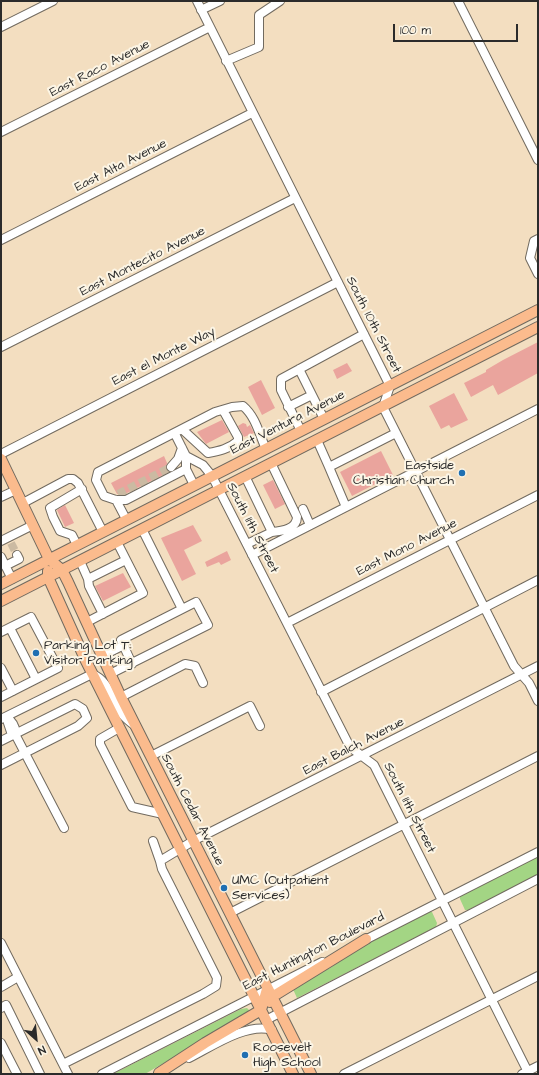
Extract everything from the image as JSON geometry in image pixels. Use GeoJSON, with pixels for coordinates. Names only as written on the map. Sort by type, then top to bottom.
{"type":"FeatureCollection","features":[{"type":"Feature","properties":{"kind":"main road","name":"East Ventura Avenue"},"geometry":{"type":"LineString","coordinates":[[1,584],[538,310]]}},
{"type":"Feature","properties":{"kind":"main road"},"geometry":{"type":"LineString","coordinates":[[1,601],[538,327]]}},
{"type":"Feature","properties":{"kind":"main road","name":"South Cedar Avenue"},"geometry":{"type":"LineString","coordinates":[[1,460],[49,559],[62,570],[150,756],[311,1074]]}},
{"type":"Feature","properties":{"kind":"main road","name":"South Cedar Avenue"},"geometry":{"type":"LineString","coordinates":[[49,559],[48,577],[92,674],[293,1074]]}},
{"type":"Feature","properties":{"kind":"main road"},"geometry":{"type":"LineString","coordinates":[[158,1074],[205,1043],[261,1010],[270,993],[366,939]]}},
{"type":"Feature","properties":{"kind":"main road"},"geometry":{"type":"LineString","coordinates":[[266,1020],[270,993]]}},
{"type":"Feature","properties":{"kind":"street"},"geometry":{"type":"LineString","coordinates":[[1,27],[53,1]]}},
{"type":"Feature","properties":{"kind":"street","name":"South 10th Street"},"geometry":{"type":"LineString","coordinates":[[197,1],[390,386],[383,407]]}},
{"type":"Feature","properties":{"kind":"street"},"geometry":{"type":"LineString","coordinates":[[201,10],[220,1]]}},
{"type":"Feature","properties":{"kind":"street"},"geometry":{"type":"LineString","coordinates":[[458,1],[538,160]]}},
{"type":"Feature","properties":{"kind":"street"},"geometry":{"type":"LineString","coordinates":[[226,61],[259,47],[259,15],[277,2]]}},
{"type":"Feature","properties":{"kind":"street","name":"East Raco Avenue"},"geometry":{"type":"LineString","coordinates":[[1,132],[210,28]]}},
{"type":"Feature","properties":{"kind":"street","name":"East Alta Avenue"},"geometry":{"type":"LineString","coordinates":[[1,240],[252,113]]}},
{"type":"Feature","properties":{"kind":"street","name":"East Montecito Avenue"},"geometry":{"type":"LineString","coordinates":[[1,347],[295,198]]}},
{"type":"Feature","properties":{"kind":"street"},"geometry":{"type":"LineString","coordinates":[[536,240],[530,258],[538,274]]}},
{"type":"Feature","properties":{"kind":"street","name":"East el Monte Way"},"geometry":{"type":"LineString","coordinates":[[1,454],[338,282]]}},
{"type":"Feature","properties":{"kind":"street"},"geometry":{"type":"LineString","coordinates":[[301,431],[288,407],[282,390],[281,379],[364,334]]}},
{"type":"Feature","properties":{"kind":"street"},"geometry":{"type":"LineString","coordinates":[[299,369],[324,419]]}},
{"type":"Feature","properties":{"kind":"street"},"geometry":{"type":"LineString","coordinates":[[288,407],[312,395]]}},
{"type":"Feature","properties":{"kind":"street"},"geometry":{"type":"LineString","coordinates":[[186,469],[126,500],[104,496],[96,480],[98,472],[223,410],[243,406],[249,411],[260,431],[260,436],[266,449]]}},
{"type":"Feature","properties":{"kind":"street"},"geometry":{"type":"LineString","coordinates":[[383,407],[514,666],[530,683],[538,701]]}},
{"type":"Feature","properties":{"kind":"street"},"geometry":{"type":"LineString","coordinates":[[252,555],[538,408]]}},
{"type":"Feature","properties":{"kind":"street"},"geometry":{"type":"LineString","coordinates":[[183,430],[208,453],[222,450],[234,445],[238,441],[238,437],[223,410]]}},
{"type":"Feature","properties":{"kind":"street"},"geometry":{"type":"LineString","coordinates":[[329,466],[396,433]]}},
{"type":"Feature","properties":{"kind":"street"},"geometry":{"type":"LineString","coordinates":[[175,434],[186,456],[186,469],[194,485]]}},
{"type":"Feature","properties":{"kind":"street"},"geometry":{"type":"LineString","coordinates":[[317,440],[346,507]]}},
{"type":"Feature","properties":{"kind":"street"},"geometry":{"type":"LineString","coordinates":[[171,467],[178,459],[182,448]]}},
{"type":"Feature","properties":{"kind":"street","name":"South 11th Street"},"geometry":{"type":"LineString","coordinates":[[186,456],[203,465],[212,476],[350,747],[374,765],[492,999],[527,1073]]}},
{"type":"Feature","properties":{"kind":"street"},"geometry":{"type":"LineString","coordinates":[[246,544],[272,532],[281,531],[294,526],[297,521],[297,517],[271,463]]}},
{"type":"Feature","properties":{"kind":"street"},"geometry":{"type":"LineString","coordinates":[[245,476],[272,532]]}},
{"type":"Feature","properties":{"kind":"street"},"geometry":{"type":"LineString","coordinates":[[23,503],[68,479],[73,479],[82,489],[102,532]]}},
{"type":"Feature","properties":{"kind":"street"},"geometry":{"type":"LineString","coordinates":[[77,545],[72,535],[60,531],[53,518],[50,508],[82,489]]}},
{"type":"Feature","properties":{"kind":"street"},"geometry":{"type":"LineString","coordinates":[[1,497],[16,490]]}},
{"type":"Feature","properties":{"kind":"street","name":"East Mono Avenue"},"geometry":{"type":"LineString","coordinates":[[286,623],[538,495]]}},
{"type":"Feature","properties":{"kind":"street"},"geometry":{"type":"LineString","coordinates":[[114,497],[126,519]]}},
{"type":"Feature","properties":{"kind":"street"},"geometry":{"type":"LineString","coordinates":[[303,509],[310,525]]}},
{"type":"Feature","properties":{"kind":"street"},"geometry":{"type":"LineString","coordinates":[[7,540],[33,525]]}},
{"type":"Feature","properties":{"kind":"street"},"geometry":{"type":"LineString","coordinates":[[142,529],[182,609]]}},
{"type":"Feature","properties":{"kind":"street"},"geometry":{"type":"LineString","coordinates":[[87,622],[143,593],[117,542]]}},
{"type":"Feature","properties":{"kind":"street"},"geometry":{"type":"LineString","coordinates":[[5,566],[19,559],[17,555]]}},
{"type":"Feature","properties":{"kind":"street"},"geometry":{"type":"LineString","coordinates":[[1,557],[12,579]]}},
{"type":"Feature","properties":{"kind":"street"},"geometry":{"type":"LineString","coordinates":[[88,579],[126,560]]}},
{"type":"Feature","properties":{"kind":"street"},"geometry":{"type":"LineString","coordinates":[[80,561],[88,579],[89,586],[103,614]]}},
{"type":"Feature","properties":{"kind":"street"},"geometry":{"type":"LineString","coordinates":[[321,692],[538,580]]}},
{"type":"Feature","properties":{"kind":"street"},"geometry":{"type":"LineString","coordinates":[[110,674],[132,664],[208,625],[196,602],[122,640],[132,664]]}},
{"type":"Feature","properties":{"kind":"street"},"geometry":{"type":"LineString","coordinates":[[1,632],[31,617],[58,668],[1,697]]}},
{"type":"Feature","properties":{"kind":"street"},"geometry":{"type":"LineString","coordinates":[[10,628],[36,679]]}},
{"type":"Feature","properties":{"kind":"street"},"geometry":{"type":"LineString","coordinates":[[102,656],[124,645]]}},
{"type":"Feature","properties":{"kind":"street"},"geometry":{"type":"LineString","coordinates":[[121,697],[185,664],[195,666],[203,683]]}},
{"type":"Feature","properties":{"kind":"street","name":"East Balch Avenue"},"geometry":{"type":"LineString","coordinates":[[160,861],[193,841],[538,666]]}},
{"type":"Feature","properties":{"kind":"street"},"geometry":{"type":"LineString","coordinates":[[1,668],[13,691]]}},
{"type":"Feature","properties":{"kind":"street"},"geometry":{"type":"LineString","coordinates":[[64,828],[15,734],[11,732],[3,718],[92,674],[99,676],[104,682],[123,716],[136,727]]}},
{"type":"Feature","properties":{"kind":"street"},"geometry":{"type":"LineString","coordinates":[[1,741],[75,704],[83,709],[87,718],[78,726],[1,765]]}},
{"type":"Feature","properties":{"kind":"street"},"geometry":{"type":"LineString","coordinates":[[150,756],[250,706],[260,726]]}},
{"type":"Feature","properties":{"kind":"street"},"geometry":{"type":"LineString","coordinates":[[119,728],[100,739],[100,744],[132,807],[163,814]]}},
{"type":"Feature","properties":{"kind":"street"},"geometry":{"type":"LineString","coordinates":[[230,913],[538,756]]}},
{"type":"Feature","properties":{"kind":"street"},"geometry":{"type":"LineString","coordinates":[[63,1064],[204,994],[216,986],[217,978],[162,869],[153,841]]}},
{"type":"Feature","properties":{"kind":"street","name":"East Huntington Boulevard"},"geometry":{"type":"LineString","coordinates":[[366,939],[538,852]]}},
{"type":"Feature","properties":{"kind":"street"},"geometry":{"type":"LineString","coordinates":[[266,1020],[538,879]]}},
{"type":"Feature","properties":{"kind":"street"},"geometry":{"type":"LineString","coordinates":[[1,943],[68,1074]]}},
{"type":"Feature","properties":{"kind":"street"},"geometry":{"type":"LineString","coordinates":[[344,1074],[538,976]]}},
{"type":"Feature","properties":{"kind":"street"},"geometry":{"type":"LineString","coordinates":[[1,987],[18,977]]}},
{"type":"Feature","properties":{"kind":"street","name":"East Huntington Boulevard"},"geometry":{"type":"LineString","coordinates":[[102,1074],[254,996],[270,993]]}},
{"type":"Feature","properties":{"kind":"street"},"geometry":{"type":"LineString","coordinates":[[1,1008],[6,1005],[40,1074]]}},
{"type":"Feature","properties":{"kind":"street"},"geometry":{"type":"LineString","coordinates":[[158,1074],[244,1031],[262,1028],[272,1030]]}},
{"type":"Feature","properties":{"kind":"street"},"geometry":{"type":"LineString","coordinates":[[1,1043],[17,1074]]}},
{"type":"Feature","properties":{"kind":"street"},"geometry":{"type":"LineString","coordinates":[[527,1073],[538,1066]]}},
{"type":"Feature","properties":{"kind":"green space"},"geometry":{"type":"Polygon","coordinates":[[[538,856],[538,875],[468,910],[465,910],[460,896],[538,856]]]}},
{"type":"Feature","properties":{"kind":"green space"},"geometry":{"type":"Polygon","coordinates":[[[428,912],[432,912],[437,923],[436,927],[297,998],[292,987],[330,968],[365,944],[428,912]]]}},
{"type":"Feature","properties":{"kind":"green space"},"geometry":{"type":"Polygon","coordinates":[[[247,1008],[251,1012],[145,1074],[113,1074],[241,1009],[247,1008]]]}},
{"type":"Feature","properties":{"kind":"building"},"geometry":{"type":"Polygon","coordinates":[[[538,342],[538,373],[498,395],[493,385],[471,397],[464,383],[486,372],[486,370],[503,360],[538,342]]]}},
{"type":"Feature","properties":{"kind":"building"},"geometry":{"type":"Polygon","coordinates":[[[347,363],[352,371],[337,379],[333,370],[347,363]]]}},
{"type":"Feature","properties":{"kind":"building"},"geometry":{"type":"Polygon","coordinates":[[[261,380],[275,408],[262,415],[248,387],[261,380]]]}},
{"type":"Feature","properties":{"kind":"building"},"geometry":{"type":"Polygon","coordinates":[[[454,393],[468,420],[451,428],[449,425],[441,429],[429,406],[454,393]]]}},
{"type":"Feature","properties":{"kind":"building"},"geometry":{"type":"Polygon","coordinates":[[[222,420],[229,432],[206,444],[197,432],[222,420]]]}},
{"type":"Feature","properties":{"kind":"building"},"geometry":{"type":"Polygon","coordinates":[[[243,423],[246,424],[247,427],[250,425],[254,433],[244,437],[238,426],[243,423]]]}},
{"type":"Feature","properties":{"kind":"building"},"geometry":{"type":"Polygon","coordinates":[[[381,451],[393,475],[352,496],[340,472],[381,451]]]}},
{"type":"Feature","properties":{"kind":"building"},"geometry":{"type":"Polygon","coordinates":[[[164,456],[167,463],[166,468],[169,472],[125,494],[117,494],[111,483],[164,456]]]}},
{"type":"Feature","properties":{"kind":"building"},"geometry":{"type":"Polygon","coordinates":[[[273,480],[285,504],[275,509],[263,485],[273,480]]]}},
{"type":"Feature","properties":{"kind":"building"},"geometry":{"type":"Polygon","coordinates":[[[65,505],[74,523],[65,527],[57,510],[65,505]]]}},
{"type":"Feature","properties":{"kind":"building"},"geometry":{"type":"Polygon","coordinates":[[[193,525],[202,541],[184,550],[196,574],[182,581],[161,538],[193,525]]]}},
{"type":"Feature","properties":{"kind":"building"},"geometry":{"type":"Polygon","coordinates":[[[227,551],[231,560],[221,565],[219,562],[207,567],[205,562],[227,551]]]}},
{"type":"Feature","properties":{"kind":"building"},"geometry":{"type":"Polygon","coordinates":[[[123,573],[131,587],[103,601],[95,586],[123,573]]]}},
{"type":"Feature","properties":{"kind":"tunnel"},"geometry":{"type":"LineString","coordinates":[[118,494],[171,467]]}},
{"type":"Feature","properties":{"kind":"tunnel"},"geometry":{"type":"LineString","coordinates":[[11,543],[17,555]]}},
{"type":"Feature","properties":{"kind":"place","name":"Eastside Christian Church"},"geometry":{"type":"Point","coordinates":[462,473]}},
{"type":"Feature","properties":{"kind":"place","name":"Parking Lot T: Visitor Parking"},"geometry":{"type":"Point","coordinates":[36,653]}},
{"type":"Feature","properties":{"kind":"place","name":"UMC (Outpatient Services)"},"geometry":{"type":"Point","coordinates":[224,888]}},
{"type":"Feature","properties":{"kind":"place","name":"Roosevelt High School"},"geometry":{"type":"Point","coordinates":[245,1055]}}]}
